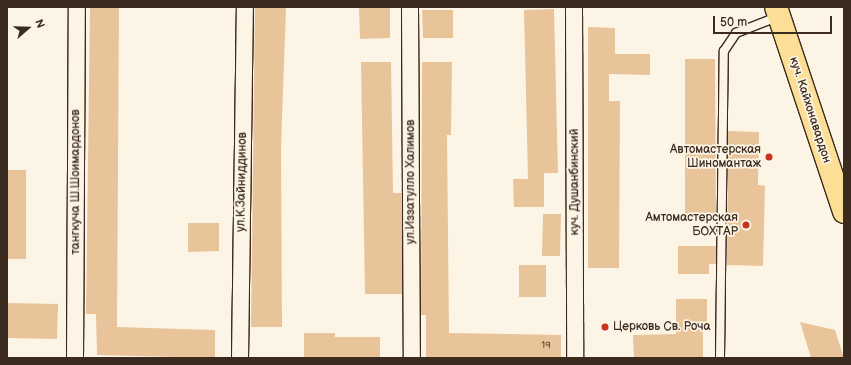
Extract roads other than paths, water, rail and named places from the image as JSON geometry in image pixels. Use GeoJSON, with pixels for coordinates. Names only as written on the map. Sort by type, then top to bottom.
{"type":"FeatureCollection","features":[{"type":"Feature","properties":{"kind":"main road","name":"куч. Кайхонавардон"},"geometry":{"type":"LineString","coordinates":[[777,12],[844,212]]}},
{"type":"Feature","properties":{"kind":"street","name":"тангкуча Ш.Шоимардонов"},"geometry":{"type":"LineString","coordinates":[[75,358],[77,7]]}},
{"type":"Feature","properties":{"kind":"street","name":"ул.К.Зайниддинов"},"geometry":{"type":"LineString","coordinates":[[240,358],[245,7]]}},
{"type":"Feature","properties":{"kind":"street","name":"ул.Иззатулло Халимов"},"geometry":{"type":"LineString","coordinates":[[410,7],[412,358]]}},
{"type":"Feature","properties":{"kind":"street","name":"куч. Душанбинский"},"geometry":{"type":"LineString","coordinates":[[574,7],[575,358]]}},
{"type":"Feature","properties":{"kind":"lane"},"geometry":{"type":"LineString","coordinates":[[720,358],[724,51],[736,33],[777,12]]}},
{"type":"Feature","properties":{"kind":"place","name":"Автомастерская Шиномантаж"},"geometry":{"type":"Point","coordinates":[769,157]}},
{"type":"Feature","properties":{"kind":"place","name":"Амтомастерская БОХТАР"},"geometry":{"type":"Point","coordinates":[746,225]}},
{"type":"Feature","properties":{"kind":"place","name":"Церковь Св. Роча"},"geometry":{"type":"Point","coordinates":[605,327]}}]}
